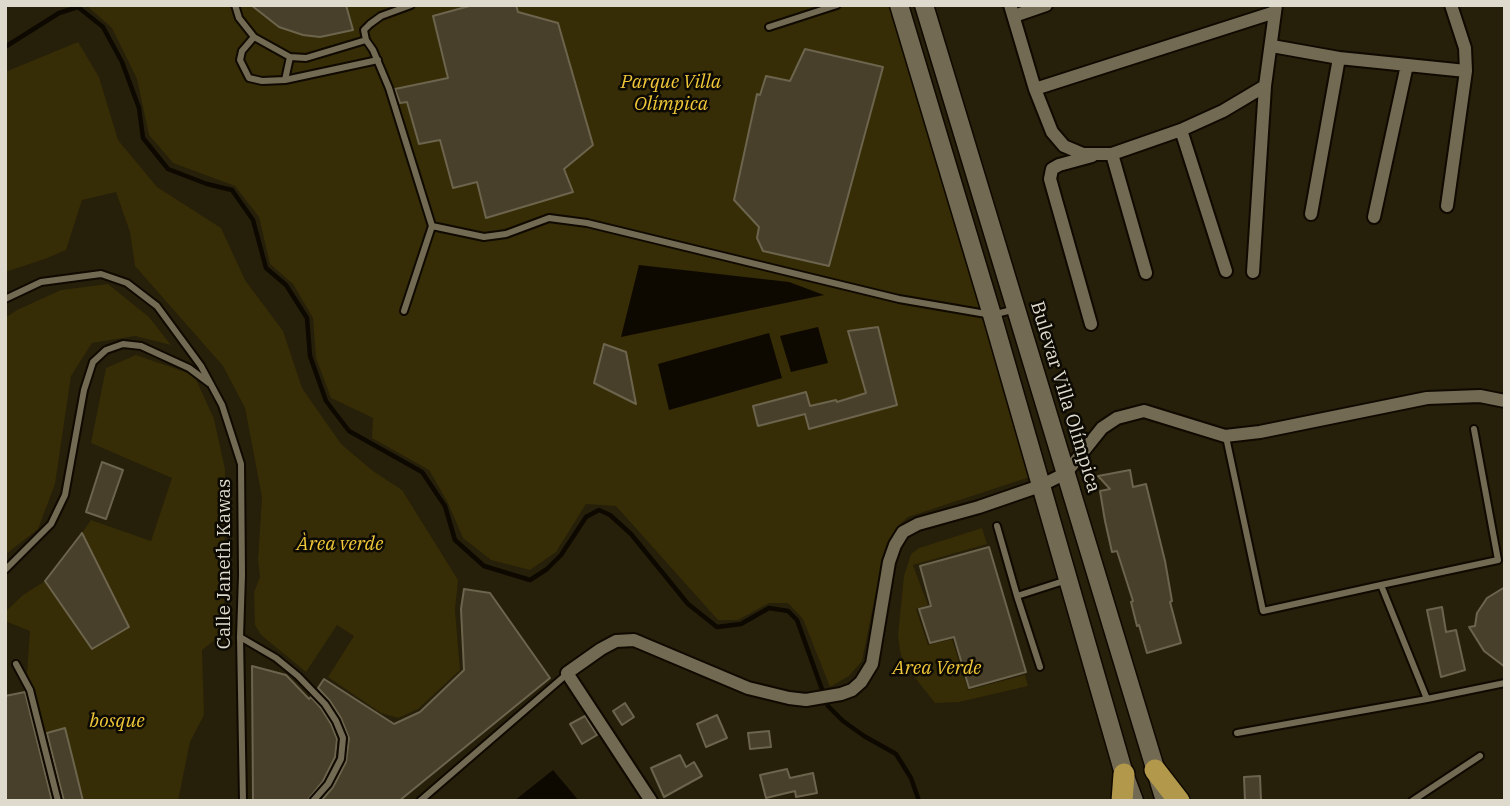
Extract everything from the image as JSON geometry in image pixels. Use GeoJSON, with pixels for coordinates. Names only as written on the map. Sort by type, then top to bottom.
{"type":"FeatureCollection","features":[{"type":"Feature","properties":{"kind":"highway"},"geometry":{"type":"LineString","coordinates":[[1155,770],[1179,801]]}},
{"type":"Feature","properties":{"kind":"highway"},"geometry":{"type":"LineString","coordinates":[[1122,801],[1124,774]]}},
{"type":"Feature","properties":{"kind":"main road"},"geometry":{"type":"LineString","coordinates":[[899,5],[1134,801]]}},
{"type":"Feature","properties":{"kind":"main road","name":"Bulevar Villa Olímpica"},"geometry":{"type":"LineString","coordinates":[[924,5],[1165,801]]}},
{"type":"Feature","properties":{"kind":"street"},"geometry":{"type":"LineString","coordinates":[[1046,5],[1012,11],[1035,89],[1052,132],[1064,146],[1083,154],[1112,154],[1181,130],[1223,111],[1265,86]]}},
{"type":"Feature","properties":{"kind":"street"},"geometry":{"type":"LineString","coordinates":[[1447,206],[1466,71],[1465,48],[1451,5]]}},
{"type":"Feature","properties":{"kind":"street"},"geometry":{"type":"LineString","coordinates":[[1035,89],[1276,9],[1265,86],[1253,272]]}},
{"type":"Feature","properties":{"kind":"street"},"geometry":{"type":"LineString","coordinates":[[1272,46],[1339,58],[1466,71]]}},
{"type":"Feature","properties":{"kind":"street"},"geometry":{"type":"LineString","coordinates":[[1311,214],[1339,58]]}},
{"type":"Feature","properties":{"kind":"street"},"geometry":{"type":"LineString","coordinates":[[1374,217],[1408,65]]}},
{"type":"Feature","properties":{"kind":"street"},"geometry":{"type":"LineString","coordinates":[[1181,130],[1226,271]]}},
{"type":"Feature","properties":{"kind":"street"},"geometry":{"type":"LineString","coordinates":[[1112,154],[1146,273]]}},
{"type":"Feature","properties":{"kind":"street"},"geometry":{"type":"LineString","coordinates":[[1091,324],[1049,179],[1052,169],[1059,165],[1096,155]]}},
{"type":"Feature","properties":{"kind":"street"},"geometry":{"type":"LineString","coordinates":[[651,801],[567,673],[616,641],[634,640],[748,688],[789,698],[806,700],[842,694],[861,682],[872,664],[889,562],[903,532],[918,524],[979,508],[1040,486],[1066,473],[1102,428],[1117,418],[1144,411],[1225,436],[1260,432],[1427,398],[1480,396],[1505,401]]}},
{"type":"Feature","properties":{"kind":"lane"},"geometry":{"type":"LineString","coordinates":[[234,5],[239,18],[254,37],[290,57],[306,58],[366,40]]}},
{"type":"Feature","properties":{"kind":"lane"},"geometry":{"type":"LineString","coordinates":[[404,311],[432,226],[378,60],[366,40],[364,30],[381,16],[411,5]]}},
{"type":"Feature","properties":{"kind":"lane"},"geometry":{"type":"LineString","coordinates":[[769,27],[837,5]]}},
{"type":"Feature","properties":{"kind":"lane"},"geometry":{"type":"LineString","coordinates":[[254,37],[242,51],[240,60],[248,78],[262,81],[285,80],[378,60]]}},
{"type":"Feature","properties":{"kind":"lane"},"geometry":{"type":"LineString","coordinates":[[285,80],[290,57]]}},
{"type":"Feature","properties":{"kind":"lane"},"geometry":{"type":"LineString","coordinates":[[432,226],[484,237],[506,234],[549,218],[587,223],[899,299],[992,315],[1016,309]]}},
{"type":"Feature","properties":{"kind":"lane","name":"Calle Janeth Kawas"},"geometry":{"type":"LineString","coordinates":[[5,299],[41,282],[53,280],[101,274],[127,283],[157,306],[201,366],[222,405],[241,464],[243,801]]}},
{"type":"Feature","properties":{"kind":"lane"},"geometry":{"type":"LineString","coordinates":[[5,570],[51,524],[65,495],[84,390],[93,362],[106,350],[123,344],[141,346],[189,368],[212,386]]}},
{"type":"Feature","properties":{"kind":"lane"},"geometry":{"type":"LineString","coordinates":[[1225,436],[1263,611],[1498,560],[1474,429]]}},
{"type":"Feature","properties":{"kind":"lane"},"geometry":{"type":"LineString","coordinates":[[997,526],[1040,667]]}},
{"type":"Feature","properties":{"kind":"lane"},"geometry":{"type":"LineString","coordinates":[[1017,596],[1069,580]]}},
{"type":"Feature","properties":{"kind":"lane"},"geometry":{"type":"LineString","coordinates":[[1381,585],[1427,699]]}},
{"type":"Feature","properties":{"kind":"lane"},"geometry":{"type":"LineString","coordinates":[[240,637],[276,658],[298,676],[325,704],[336,722],[343,738],[341,759],[328,784],[313,801]]}},
{"type":"Feature","properties":{"kind":"lane"},"geometry":{"type":"LineString","coordinates":[[16,664],[30,690],[58,801]]}},
{"type":"Feature","properties":{"kind":"lane"},"geometry":{"type":"LineString","coordinates":[[420,801],[567,673]]}},
{"type":"Feature","properties":{"kind":"lane"},"geometry":{"type":"LineString","coordinates":[[1237,733],[1427,699],[1505,682]]}},
{"type":"Feature","properties":{"kind":"lane"},"geometry":{"type":"LineString","coordinates":[[1412,801],[1480,756]]}},
{"type":"Feature","properties":{"kind":"green space","name":"Parque Villa Olímpica"},"geometry":{"type":"Polygon","coordinates":[[[86,5],[889,5],[1030,477],[908,517],[899,525],[887,547],[881,567],[862,661],[849,676],[830,687],[803,619],[788,603],[769,603],[738,620],[718,620],[616,506],[586,504],[556,552],[530,570],[491,560],[463,538],[448,503],[429,470],[372,438],[373,418],[331,398],[316,358],[313,318],[293,284],[270,264],[259,217],[235,186],[173,163],[149,135],[137,79],[112,28],[86,5]]]}},
{"type":"Feature","properties":{"kind":"green space","name":"Àrea verde"},"geometry":{"type":"Polygon","coordinates":[[[78,42],[99,77],[118,140],[157,187],[221,228],[245,280],[283,331],[302,388],[341,444],[373,471],[402,490],[458,580],[455,610],[460,670],[418,709],[398,718],[381,713],[328,677],[354,636],[337,625],[306,672],[261,635],[255,625],[254,592],[260,577],[258,560],[262,497],[245,408],[223,366],[135,266],[130,232],[116,192],[82,200],[66,250],[5,272],[5,72],[78,42]]]}},
{"type":"Feature","properties":{"kind":"green space"},"geometry":{"type":"Polygon","coordinates":[[[108,284],[149,317],[171,345],[135,336],[92,343],[71,376],[55,484],[38,529],[5,555],[5,318],[61,290],[108,284]]]}},
{"type":"Feature","properties":{"kind":"green space","name":"bosque"},"geometry":{"type":"Polygon","coordinates":[[[136,355],[194,375],[214,419],[225,469],[224,633],[202,650],[204,715],[190,742],[178,801],[59,801],[27,673],[30,631],[5,621],[5,612],[23,595],[45,581],[128,627],[82,533],[91,520],[151,541],[172,478],[91,443],[106,368],[136,355]]]}},
{"type":"Feature","properties":{"kind":"green space","name":"Area Verde"},"geometry":{"type":"Polygon","coordinates":[[[982,528],[987,544],[913,565],[928,605],[916,609],[928,645],[952,639],[968,690],[1025,675],[1028,686],[959,702],[935,703],[904,664],[900,651],[898,635],[904,576],[911,554],[919,548],[982,528]]]}},
{"type":"Feature","properties":{"kind":"shaded area"},"geometry":{"type":"Polygon","coordinates":[[[639,265],[789,282],[824,295],[621,337],[639,265]]]}},
{"type":"Feature","properties":{"kind":"shaded area"},"geometry":{"type":"Polygon","coordinates":[[[818,327],[828,363],[791,372],[780,336],[818,327]]]}},
{"type":"Feature","properties":{"kind":"shaded area"},"geometry":{"type":"Polygon","coordinates":[[[769,333],[782,378],[669,410],[658,364],[769,333]]]}},
{"type":"Feature","properties":{"kind":"shaded area"},"geometry":{"type":"Polygon","coordinates":[[[553,770],[579,801],[514,801],[553,770]]]}},
{"type":"Feature","properties":{"kind":"building"},"geometry":{"type":"Polygon","coordinates":[[[251,5],[346,5],[353,30],[320,37],[303,35],[279,27],[251,5]]]}},
{"type":"Feature","properties":{"kind":"building"},"geometry":{"type":"Polygon","coordinates":[[[473,5],[516,5],[518,12],[558,23],[593,145],[564,169],[573,192],[486,218],[477,182],[453,188],[440,140],[419,144],[407,102],[400,103],[395,89],[448,78],[433,16],[473,5]]]}},
{"type":"Feature","properties":{"kind":"building"},"geometry":{"type":"Polygon","coordinates":[[[805,49],[883,67],[829,266],[763,251],[757,238],[759,227],[734,200],[757,94],[760,95],[766,76],[790,81],[805,49]]]}},
{"type":"Feature","properties":{"kind":"building"},"geometry":{"type":"Polygon","coordinates":[[[878,327],[897,405],[809,429],[805,414],[758,426],[753,406],[806,392],[810,406],[836,400],[837,402],[866,393],[848,331],[878,327]]]}},
{"type":"Feature","properties":{"kind":"building"},"geometry":{"type":"Polygon","coordinates":[[[604,344],[626,352],[636,404],[594,383],[604,344]]]}},
{"type":"Feature","properties":{"kind":"building"},"geometry":{"type":"Polygon","coordinates":[[[102,462],[123,470],[106,519],[86,512],[102,462]]]}},
{"type":"Feature","properties":{"kind":"building"},"geometry":{"type":"Polygon","coordinates":[[[1130,470],[1133,487],[1146,484],[1181,643],[1147,653],[1117,551],[1112,552],[1105,521],[1100,491],[1110,489],[1098,476],[1130,470]]]}},
{"type":"Feature","properties":{"kind":"building"},"geometry":{"type":"Polygon","coordinates":[[[82,533],[129,627],[92,649],[45,581],[82,533]]]}},
{"type":"Feature","properties":{"kind":"building"},"geometry":{"type":"Polygon","coordinates":[[[989,547],[1026,672],[969,688],[954,637],[930,643],[919,609],[931,606],[920,566],[989,547]]]}},
{"type":"Feature","properties":{"kind":"building"},"geometry":{"type":"Polygon","coordinates":[[[1505,587],[1505,667],[1484,651],[1469,627],[1475,626],[1477,613],[1487,598],[1505,587]]]}},
{"type":"Feature","properties":{"kind":"building"},"geometry":{"type":"Polygon","coordinates":[[[464,589],[490,593],[550,678],[399,801],[321,801],[333,787],[346,762],[349,738],[341,718],[318,688],[324,679],[394,724],[420,712],[464,670],[461,609],[464,589]]]}},
{"type":"Feature","properties":{"kind":"building"},"geometry":{"type":"Polygon","coordinates":[[[1442,607],[1446,632],[1456,630],[1465,670],[1441,677],[1427,610],[1442,607]]]}},
{"type":"Feature","properties":{"kind":"building"},"geometry":{"type":"Polygon","coordinates":[[[252,666],[286,675],[309,699],[311,697],[331,724],[337,739],[335,757],[323,781],[307,801],[253,801],[252,666]]]}},
{"type":"Feature","properties":{"kind":"building"},"geometry":{"type":"Polygon","coordinates":[[[25,692],[52,801],[5,801],[5,696],[25,692]]]}},
{"type":"Feature","properties":{"kind":"building"},"geometry":{"type":"Polygon","coordinates":[[[625,703],[634,717],[622,725],[613,711],[625,703]]]}},
{"type":"Feature","properties":{"kind":"building"},"geometry":{"type":"Polygon","coordinates":[[[717,715],[727,738],[706,747],[697,724],[717,715]]]}},
{"type":"Feature","properties":{"kind":"building"},"geometry":{"type":"Polygon","coordinates":[[[585,716],[597,735],[582,744],[570,724],[585,716]]]}},
{"type":"Feature","properties":{"kind":"building"},"geometry":{"type":"Polygon","coordinates":[[[65,728],[83,801],[64,801],[47,733],[65,728]]]}},
{"type":"Feature","properties":{"kind":"building"},"geometry":{"type":"Polygon","coordinates":[[[769,731],[771,747],[750,749],[748,733],[769,731]]]}},
{"type":"Feature","properties":{"kind":"building"},"geometry":{"type":"Polygon","coordinates":[[[680,755],[686,767],[694,762],[702,776],[664,797],[651,768],[680,755]]]}},
{"type":"Feature","properties":{"kind":"building"},"geometry":{"type":"Polygon","coordinates":[[[787,769],[790,778],[813,773],[817,793],[796,797],[795,791],[766,798],[760,775],[787,769]]]}},
{"type":"Feature","properties":{"kind":"building"},"geometry":{"type":"Polygon","coordinates":[[[1260,776],[1261,801],[1245,801],[1244,777],[1260,776]]]}},
{"type":"Feature","properties":{"kind":"waterway"},"geometry":{"type":"LineString","coordinates":[[5,47],[59,13],[78,7],[103,27],[122,62],[139,108],[143,138],[168,169],[232,190],[253,220],[266,268],[286,285],[307,318],[310,356],[326,401],[349,431],[422,472],[445,506],[455,540],[484,566],[530,580],[547,569],[561,555],[586,517],[599,510],[610,515],[631,534],[688,604],[717,627],[741,624],[769,608],[788,611],[797,620],[828,706],[864,736],[896,754],[911,778],[919,801]]}}]}
